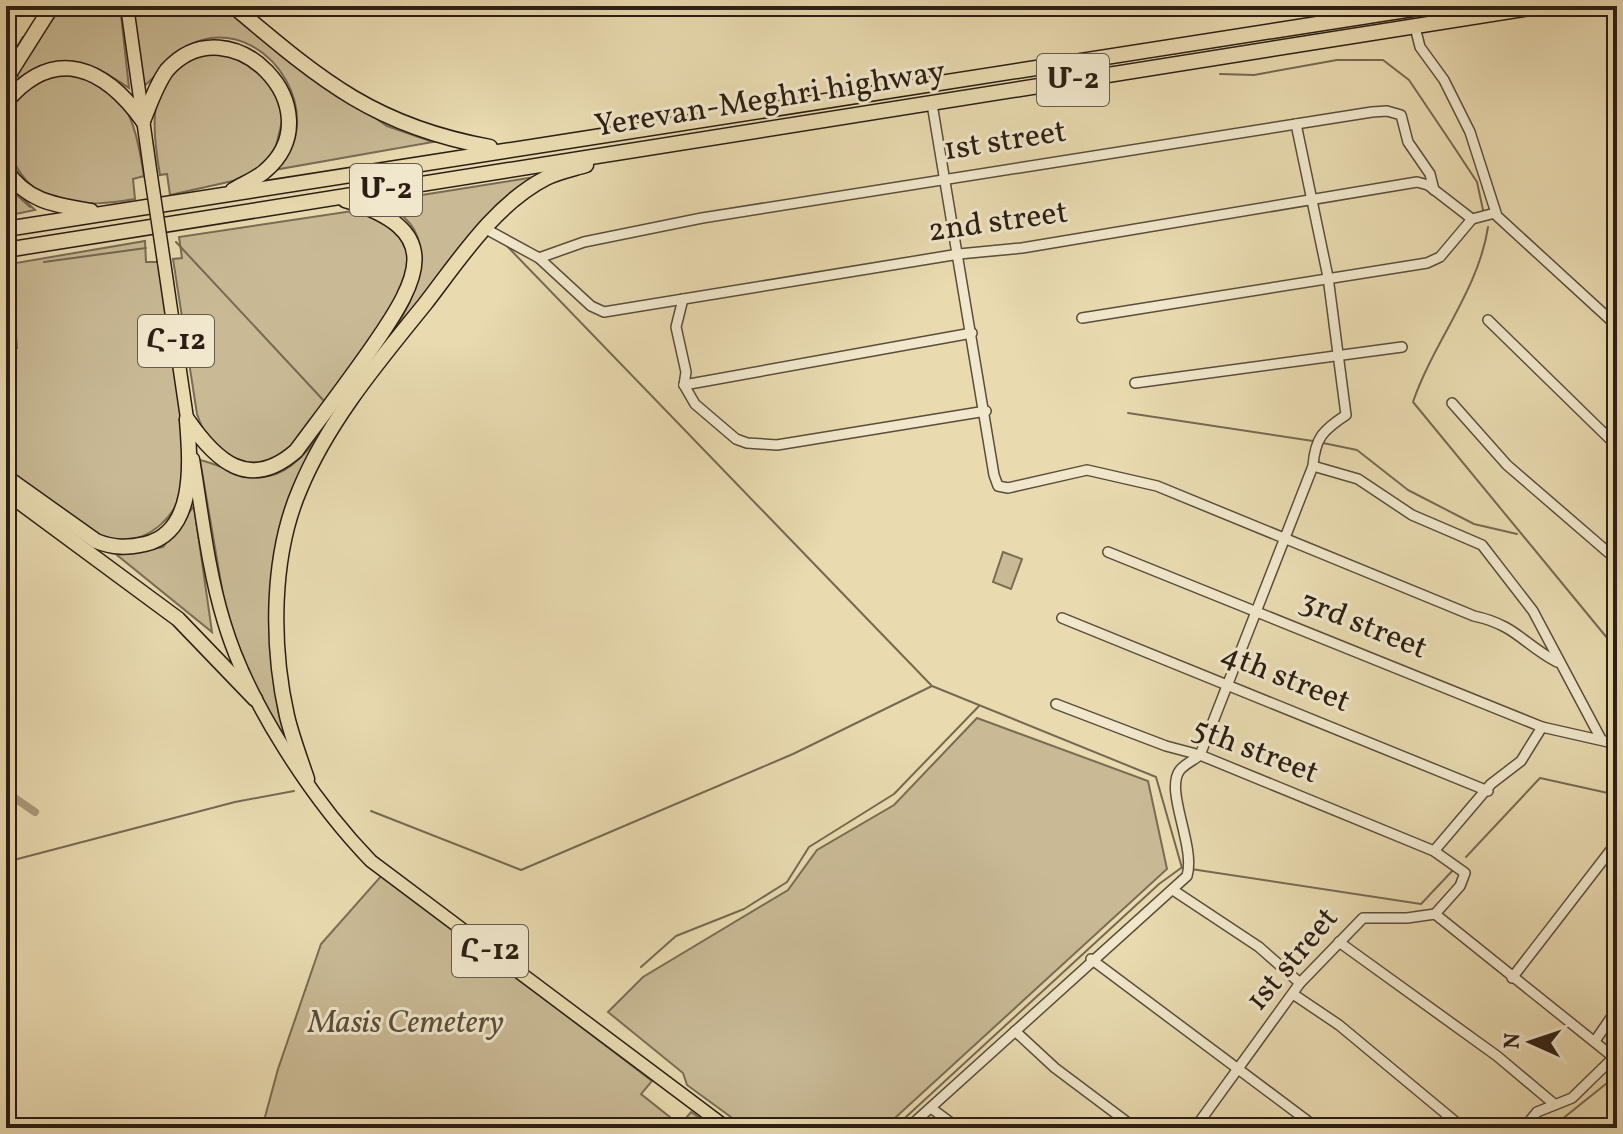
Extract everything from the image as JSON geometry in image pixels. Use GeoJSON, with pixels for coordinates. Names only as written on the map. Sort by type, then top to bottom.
{"type":"FeatureCollection","features":[{"type":"Feature","properties":{"kind":"highway"},"geometry":{"type":"LineString","coordinates":[[6,79],[52,6]]}},
{"type":"Feature","properties":{"kind":"highway"},"geometry":{"type":"LineString","coordinates":[[233,6],[341,91],[371,110],[430,135],[503,149]]}},
{"type":"Feature","properties":{"kind":"highway","name":"Yerevan-Meghri highway"},"geometry":{"type":"LineString","coordinates":[[6,229],[1432,6]]}},
{"type":"Feature","properties":{"kind":"highway","name":"Yerevan-Meghri highway"},"geometry":{"type":"LineString","coordinates":[[6,250],[932,104],[1293,43],[1542,6]]}},
{"type":"Feature","properties":{"kind":"highway"},"geometry":{"type":"LineString","coordinates":[[6,102],[37,75],[74,69],[98,75],[118,88],[143,121],[168,69],[198,47],[237,48],[261,61],[287,98],[284,139],[265,171],[227,194]]}},
{"type":"Feature","properties":{"kind":"highway"},"geometry":{"type":"LineString","coordinates":[[307,779],[287,715],[277,613],[282,556],[298,492],[314,459],[368,378],[486,229],[519,196],[547,178],[604,155]]}},
{"type":"Feature","properties":{"kind":"highway"},"geometry":{"type":"LineString","coordinates":[[6,170],[16,186],[40,201],[103,213]]}},
{"type":"Feature","properties":{"kind":"highway"},"geometry":{"type":"LineString","coordinates":[[187,419],[205,445],[224,461],[244,469],[274,466],[296,451],[380,336],[408,294],[414,276],[411,243],[403,229],[379,210],[339,198]]}},
{"type":"Feature","properties":{"kind":"highway"},"geometry":{"type":"LineString","coordinates":[[6,477],[96,541],[110,547],[129,548],[157,541],[172,527],[185,497],[189,478],[187,419]]}},
{"type":"Feature","properties":{"kind":"highway"},"geometry":{"type":"LineString","coordinates":[[6,492],[178,619],[255,699]]}},
{"type":"Feature","properties":{"kind":"main road"},"geometry":{"type":"LineString","coordinates":[[127,6],[143,121]]}},
{"type":"Feature","properties":{"kind":"main road","name":"Հ-12"},"geometry":{"type":"LineString","coordinates":[[143,121],[187,419],[223,621],[255,699],[336,825],[371,861],[727,1128]]}},
{"type":"Feature","properties":{"kind":"street"},"geometry":{"type":"LineString","coordinates":[[1415,27],[1420,47],[1444,80],[1470,132],[1495,213],[1617,326]]}},
{"type":"Feature","properties":{"kind":"street"},"geometry":{"type":"LineString","coordinates":[[932,104],[998,486],[1008,488],[1087,470],[1157,486],[1474,616],[1497,620],[1557,662]]}},
{"type":"Feature","properties":{"kind":"street","name":"1st street"},"geometry":{"type":"LineString","coordinates":[[539,258],[620,233],[944,178],[1372,112],[1387,111],[1401,115],[1408,142],[1430,174],[1434,190]]}},
{"type":"Feature","properties":{"kind":"street"},"geometry":{"type":"LineString","coordinates":[[908,1128],[1091,959],[1173,890],[1188,871],[1176,777],[1181,768],[1200,755],[1313,466],[1314,446],[1320,434],[1346,415],[1328,277],[1296,124]]}},
{"type":"Feature","properties":{"kind":"street","name":"2nd street"},"geometry":{"type":"LineString","coordinates":[[486,229],[539,258],[591,306],[604,312],[959,254],[1022,248],[1417,182],[1434,190]]}},
{"type":"Feature","properties":{"kind":"street"},"geometry":{"type":"LineString","coordinates":[[1434,190],[1472,219]]}},
{"type":"Feature","properties":{"kind":"street"},"geometry":{"type":"LineString","coordinates":[[1082,318],[1427,263],[1440,257],[1472,219],[1495,213]]}},
{"type":"Feature","properties":{"kind":"street"},"geometry":{"type":"LineString","coordinates":[[683,299],[676,327],[686,372],[684,385],[695,404],[747,443],[777,445],[986,411]]}},
{"type":"Feature","properties":{"kind":"street"},"geometry":{"type":"LineString","coordinates":[[1488,320],[1617,446]]}},
{"type":"Feature","properties":{"kind":"street"},"geometry":{"type":"LineString","coordinates":[[684,385],[972,333]]}},
{"type":"Feature","properties":{"kind":"street"},"geometry":{"type":"LineString","coordinates":[[1135,383],[1402,347]]}},
{"type":"Feature","properties":{"kind":"street"},"geometry":{"type":"LineString","coordinates":[[1452,403],[1507,465],[1617,560]]}},
{"type":"Feature","properties":{"kind":"street"},"geometry":{"type":"LineString","coordinates":[[1313,466],[1358,479],[1412,515],[1482,545],[1533,611],[1557,662],[1601,739]]}},
{"type":"Feature","properties":{"kind":"street","name":"3rd street"},"geometry":{"type":"LineString","coordinates":[[1108,552],[1542,727],[1617,744]]}},
{"type":"Feature","properties":{"kind":"street","name":"4th street"},"geometry":{"type":"LineString","coordinates":[[1062,618],[1488,791]]}},
{"type":"Feature","properties":{"kind":"street","name":"5th street"},"geometry":{"type":"LineString","coordinates":[[1056,704],[1166,746],[1200,755],[1434,851],[1465,873],[1460,886],[1435,914]]}},
{"type":"Feature","properties":{"kind":"street"},"geometry":{"type":"LineString","coordinates":[[1434,851],[1491,784],[1521,761],[1542,727]]}},
{"type":"Feature","properties":{"kind":"street"},"geometry":{"type":"LineString","coordinates":[[1512,978],[1617,842]]}},
{"type":"Feature","properties":{"kind":"street"},"geometry":{"type":"LineString","coordinates":[[1173,890],[1259,947],[1300,983]]}},
{"type":"Feature","properties":{"kind":"street"},"geometry":{"type":"LineString","coordinates":[[1435,914],[1615,1059],[1572,1098],[1553,1103],[1537,1112],[1524,1128]]}},
{"type":"Feature","properties":{"kind":"street","name":"1st street"},"geometry":{"type":"LineString","coordinates":[[1195,1128],[1300,983],[1363,918],[1407,918],[1435,914]]}},
{"type":"Feature","properties":{"kind":"street"},"geometry":{"type":"LineString","coordinates":[[1339,942],[1497,1056],[1553,1103]]}},
{"type":"Feature","properties":{"kind":"street"},"geometry":{"type":"LineString","coordinates":[[1091,959],[1317,1128]]}},
{"type":"Feature","properties":{"kind":"street"},"geometry":{"type":"LineString","coordinates":[[1293,994],[1339,1025],[1463,1128]]}},
{"type":"Feature","properties":{"kind":"street"},"geometry":{"type":"LineString","coordinates":[[1595,1041],[1617,1009]]}},
{"type":"Feature","properties":{"kind":"street"},"geometry":{"type":"LineString","coordinates":[[1015,1031],[1055,1068],[1135,1128]]}},
{"type":"Feature","properties":{"kind":"street"},"geometry":{"type":"LineString","coordinates":[[931,1108],[958,1128]]}},
{"type":"Feature","properties":{"kind":"green space"},"geometry":{"type":"Polygon","coordinates":[[[62,6],[120,6],[129,88],[101,71],[76,62],[49,64],[19,78],[16,73],[21,64],[62,6]]]}},
{"type":"Feature","properties":{"kind":"green space"},"geometry":{"type":"Polygon","coordinates":[[[133,6],[225,6],[250,30],[387,126],[433,142],[274,170],[290,150],[297,127],[295,103],[286,80],[271,60],[251,46],[228,38],[202,40],[177,53],[144,86],[133,6]]]}},
{"type":"Feature","properties":{"kind":"green space"},"geometry":{"type":"Polygon","coordinates":[[[234,53],[270,78],[283,117],[276,146],[267,162],[246,178],[170,195],[167,174],[160,175],[155,144],[155,113],[163,84],[184,60],[208,54],[234,53]]]}},
{"type":"Feature","properties":{"kind":"green space"},"geometry":{"type":"Polygon","coordinates":[[[53,75],[96,82],[111,91],[122,103],[136,134],[144,176],[133,179],[135,199],[98,203],[60,201],[36,189],[18,169],[7,143],[7,115],[21,96],[53,75]]]}},
{"type":"Feature","properties":{"kind":"green space"},"geometry":{"type":"Polygon","coordinates":[[[547,175],[518,194],[369,377],[298,496],[272,608],[278,711],[289,745],[250,683],[228,624],[200,460],[246,476],[266,477],[287,469],[315,441],[380,353],[412,296],[420,268],[419,242],[406,219],[378,202],[547,175]]]}},
{"type":"Feature","properties":{"kind":"green space"},"geometry":{"type":"Polygon","coordinates":[[[6,182],[35,210],[6,216],[6,182]]]}},
{"type":"Feature","properties":{"kind":"green space"},"geometry":{"type":"Polygon","coordinates":[[[359,210],[391,227],[408,249],[407,276],[397,299],[343,382],[291,447],[264,466],[241,461],[214,444],[197,414],[173,259],[182,258],[179,237],[359,210]]]}},
{"type":"Feature","properties":{"kind":"green space"},"geometry":{"type":"Polygon","coordinates":[[[145,241],[146,262],[158,262],[172,342],[184,429],[184,479],[177,504],[161,524],[139,537],[113,539],[73,520],[6,470],[6,350],[17,348],[10,264],[145,241]]]}},
{"type":"Feature","properties":{"kind":"green space"},"geometry":{"type":"Polygon","coordinates":[[[194,506],[212,632],[117,555],[163,547],[194,506]]]}},
{"type":"Feature","properties":{"kind":"green space"},"geometry":{"type":"Polygon","coordinates":[[[1003,552],[1022,559],[1011,589],[993,582],[1003,552]]]}},
{"type":"Feature","properties":{"kind":"green space"},"geometry":{"type":"Polygon","coordinates":[[[977,718],[1148,781],[1167,869],[884,1128],[746,1128],[687,1085],[683,1073],[608,1012],[643,977],[788,890],[817,850],[894,805],[977,718]]]}},
{"type":"Feature","properties":{"kind":"green space","name":"Masis Cemetery"},"geometry":{"type":"Polygon","coordinates":[[[382,875],[652,1081],[641,1094],[680,1125],[691,1112],[714,1128],[262,1128],[278,1069],[321,944],[382,875]]]}},
{"type":"Feature","properties":{"kind":"waterway"},"geometry":{"type":"LineString","coordinates":[[6,64],[23,37]]}},
{"type":"Feature","properties":{"kind":"waterway"},"geometry":{"type":"LineString","coordinates":[[1220,74],[1254,75],[1337,60],[1383,60],[1409,80],[1452,144],[1477,182],[1483,210]]}},
{"type":"Feature","properties":{"kind":"waterway"},"geometry":{"type":"LineString","coordinates":[[6,185],[30,207]]}},
{"type":"Feature","properties":{"kind":"waterway"},"geometry":{"type":"LineString","coordinates":[[1488,227],[1483,250],[1466,294],[1413,402],[1617,650]]}},
{"type":"Feature","properties":{"kind":"waterway"},"geometry":{"type":"LineString","coordinates":[[176,242],[325,402]]}},
{"type":"Feature","properties":{"kind":"waterway"},"geometry":{"type":"LineString","coordinates":[[505,244],[931,685]]}},
{"type":"Feature","properties":{"kind":"waterway"},"geometry":{"type":"LineString","coordinates":[[44,262],[146,248]]}},
{"type":"Feature","properties":{"kind":"waterway"},"geometry":{"type":"LineString","coordinates":[[1128,413],[1313,441]]}},
{"type":"Feature","properties":{"kind":"waterway"},"geometry":{"type":"LineString","coordinates":[[1323,443],[1357,450],[1408,490],[1474,524],[1517,534]]}},
{"type":"Feature","properties":{"kind":"waterway"},"geometry":{"type":"LineString","coordinates":[[371,811],[521,870],[793,754],[932,686],[1156,777],[1182,868]]}},
{"type":"Feature","properties":{"kind":"waterway"},"geometry":{"type":"LineString","coordinates":[[641,967],[676,936],[744,909],[787,882],[809,847],[894,794],[979,706]]}},
{"type":"Feature","properties":{"kind":"waterway"},"geometry":{"type":"LineString","coordinates":[[1466,857],[1540,778],[1617,795]]}},
{"type":"Feature","properties":{"kind":"waterway"},"geometry":{"type":"LineString","coordinates":[[6,862],[235,802],[294,791]]}},
{"type":"Feature","properties":{"kind":"waterway"},"geometry":{"type":"LineString","coordinates":[[6,792],[35,812]]}},
{"type":"Feature","properties":{"kind":"waterway"},"geometry":{"type":"LineString","coordinates":[[894,1128],[1159,884],[1181,868]]}},
{"type":"Feature","properties":{"kind":"waterway"},"geometry":{"type":"LineString","coordinates":[[1191,869],[1421,904],[1454,869]]}},
{"type":"Feature","properties":{"kind":"waterway"},"geometry":{"type":"LineString","coordinates":[[1551,1128],[1617,1075]]}}]}
